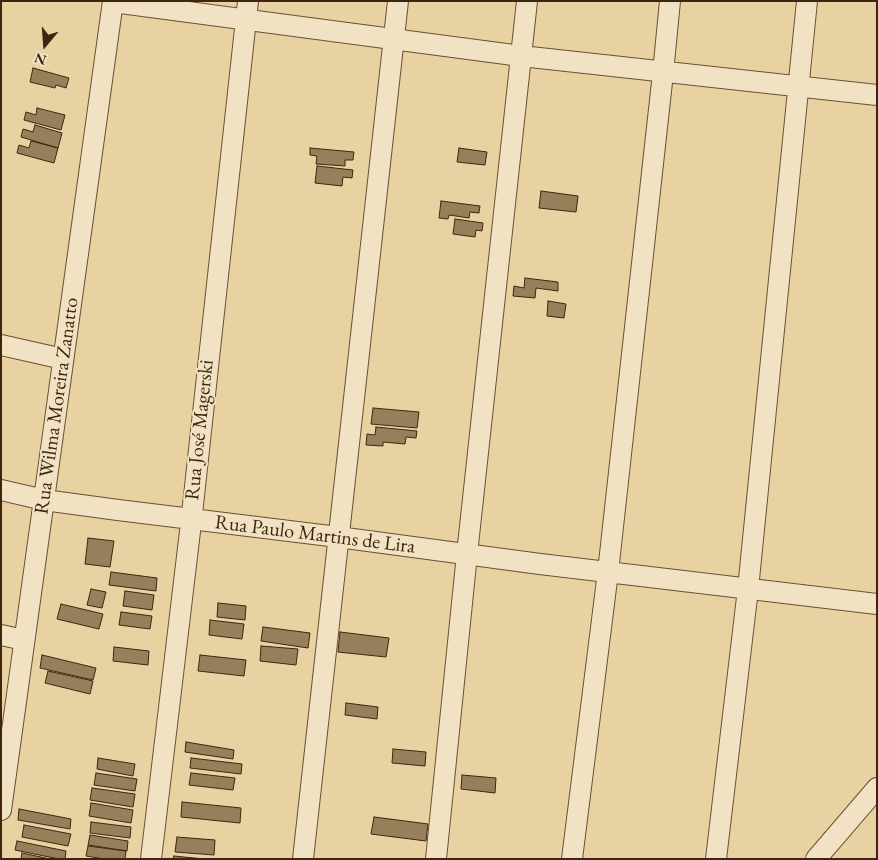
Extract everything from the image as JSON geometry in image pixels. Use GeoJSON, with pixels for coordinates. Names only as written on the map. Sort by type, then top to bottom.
{"type":"FeatureCollection","features":[{"type":"Feature","properties":{"kind":"street"},"geometry":{"type":"LineString","coordinates":[[303,859],[398,1]]}},
{"type":"Feature","properties":{"kind":"street"},"geometry":{"type":"LineString","coordinates":[[436,859],[527,1]]}},
{"type":"Feature","properties":{"kind":"street"},"geometry":{"type":"LineString","coordinates":[[572,859],[608,572],[670,1]]}},
{"type":"Feature","properties":{"kind":"street"},"geometry":{"type":"LineString","coordinates":[[716,859],[748,589],[806,1]]}},
{"type":"Feature","properties":{"kind":"street"},"geometry":{"type":"LineString","coordinates":[[113,2],[247,11],[394,39],[521,56],[877,95]]}},
{"type":"Feature","properties":{"kind":"street","name":"Rua Wilma Moreira Zanatto"},"geometry":{"type":"LineString","coordinates":[[1,810],[4,776],[113,2]]}},
{"type":"Feature","properties":{"kind":"street","name":"Rua José Magerski"},"geometry":{"type":"LineString","coordinates":[[151,859],[247,11]]}},
{"type":"Feature","properties":{"kind":"street"},"geometry":{"type":"LineString","coordinates":[[1,345],[63,358]]}},
{"type":"Feature","properties":{"kind":"street","name":"Rua Paulo Martins de Lira"},"geometry":{"type":"LineString","coordinates":[[1,490],[44,500],[190,519],[540,564],[877,604]]}},
{"type":"Feature","properties":{"kind":"street"},"geometry":{"type":"LineString","coordinates":[[1,635],[24,640]]}},
{"type":"Feature","properties":{"kind":"street"},"geometry":{"type":"LineString","coordinates":[[816,859],[877,788]]}},
{"type":"Feature","properties":{"kind":"building"},"geometry":{"type":"Polygon","coordinates":[[[33,68],[69,78],[66,88],[56,85],[55,88],[30,82],[33,68]]]}},
{"type":"Feature","properties":{"kind":"building"},"geometry":{"type":"Polygon","coordinates":[[[37,108],[65,115],[61,130],[24,120],[26,112],[36,115],[37,108]]]}},
{"type":"Feature","properties":{"kind":"building"},"geometry":{"type":"Polygon","coordinates":[[[35,125],[62,133],[58,148],[21,137],[23,129],[33,132],[35,125]]]}},
{"type":"Feature","properties":{"kind":"building"},"geometry":{"type":"Polygon","coordinates":[[[31,141],[58,148],[54,163],[17,153],[19,145],[29,148],[31,141]]]}},
{"type":"Feature","properties":{"kind":"building"},"geometry":{"type":"Polygon","coordinates":[[[310,148],[354,152],[353,160],[345,160],[345,166],[316,164],[317,156],[310,155],[310,148]]]}},
{"type":"Feature","properties":{"kind":"building"},"geometry":{"type":"Polygon","coordinates":[[[459,148],[487,152],[485,165],[457,162],[459,148]]]}},
{"type":"Feature","properties":{"kind":"building"},"geometry":{"type":"Polygon","coordinates":[[[317,166],[353,170],[352,178],[343,177],[342,186],[315,183],[317,166]]]}},
{"type":"Feature","properties":{"kind":"building"},"geometry":{"type":"Polygon","coordinates":[[[541,191],[578,196],[576,212],[539,208],[541,191]]]}},
{"type":"Feature","properties":{"kind":"building"},"geometry":{"type":"Polygon","coordinates":[[[441,201],[480,206],[479,213],[470,212],[469,218],[449,215],[448,219],[439,218],[441,201]]]}},
{"type":"Feature","properties":{"kind":"building"},"geometry":{"type":"Polygon","coordinates":[[[455,219],[483,223],[482,231],[476,230],[475,237],[453,234],[455,219]]]}},
{"type":"Feature","properties":{"kind":"building"},"geometry":{"type":"Polygon","coordinates":[[[525,278],[558,282],[558,291],[536,288],[535,298],[513,296],[514,286],[524,288],[525,278]]]}},
{"type":"Feature","properties":{"kind":"building"},"geometry":{"type":"Polygon","coordinates":[[[548,301],[566,304],[564,318],[547,316],[548,301]]]}},
{"type":"Feature","properties":{"kind":"building"},"geometry":{"type":"Polygon","coordinates":[[[373,408],[419,412],[417,428],[371,424],[373,408]]]}},
{"type":"Feature","properties":{"kind":"building"},"geometry":{"type":"Polygon","coordinates":[[[376,427],[417,431],[416,438],[406,437],[405,444],[383,442],[383,446],[366,445],[367,434],[375,435],[376,427]]]}},
{"type":"Feature","properties":{"kind":"building"},"geometry":{"type":"Polygon","coordinates":[[[88,538],[114,541],[110,567],[85,564],[88,538]]]}},
{"type":"Feature","properties":{"kind":"building"},"geometry":{"type":"Polygon","coordinates":[[[111,572],[157,578],[156,591],[109,585],[111,572]]]}},
{"type":"Feature","properties":{"kind":"building"},"geometry":{"type":"Polygon","coordinates":[[[91,589],[106,592],[102,608],[87,605],[91,589]]]}},
{"type":"Feature","properties":{"kind":"building"},"geometry":{"type":"Polygon","coordinates":[[[125,591],[154,595],[152,610],[123,606],[125,591]]]}},
{"type":"Feature","properties":{"kind":"building"},"geometry":{"type":"Polygon","coordinates":[[[218,603],[246,606],[245,620],[217,617],[218,603]]]}},
{"type":"Feature","properties":{"kind":"building"},"geometry":{"type":"Polygon","coordinates":[[[61,604],[103,614],[99,629],[57,619],[61,604]]]}},
{"type":"Feature","properties":{"kind":"building"},"geometry":{"type":"Polygon","coordinates":[[[121,612],[152,616],[150,629],[119,625],[121,612]]]}},
{"type":"Feature","properties":{"kind":"building"},"geometry":{"type":"Polygon","coordinates":[[[210,620],[244,624],[242,639],[209,635],[210,620]]]}},
{"type":"Feature","properties":{"kind":"building"},"geometry":{"type":"Polygon","coordinates":[[[263,627],[310,633],[308,648],[261,641],[263,627]]]}},
{"type":"Feature","properties":{"kind":"building"},"geometry":{"type":"Polygon","coordinates":[[[340,632],[389,638],[386,657],[338,652],[340,632]]]}},
{"type":"Feature","properties":{"kind":"building"},"geometry":{"type":"Polygon","coordinates":[[[261,646],[298,649],[296,665],[260,661],[261,646]]]}},
{"type":"Feature","properties":{"kind":"building"},"geometry":{"type":"Polygon","coordinates":[[[114,647],[149,651],[148,665],[113,661],[114,647]]]}},
{"type":"Feature","properties":{"kind":"building"},"geometry":{"type":"Polygon","coordinates":[[[42,655],[96,668],[93,680],[40,668],[42,655]]]}},
{"type":"Feature","properties":{"kind":"building"},"geometry":{"type":"Polygon","coordinates":[[[200,655],[246,660],[244,676],[198,671],[200,655]]]}},
{"type":"Feature","properties":{"kind":"building"},"geometry":{"type":"Polygon","coordinates":[[[48,671],[93,681],[90,694],[45,683],[48,671]]]}},
{"type":"Feature","properties":{"kind":"building"},"geometry":{"type":"Polygon","coordinates":[[[346,703],[378,707],[377,719],[345,715],[346,703]]]}},
{"type":"Feature","properties":{"kind":"building"},"geometry":{"type":"Polygon","coordinates":[[[186,742],[234,750],[233,759],[185,752],[186,742]]]}},
{"type":"Feature","properties":{"kind":"building"},"geometry":{"type":"Polygon","coordinates":[[[393,749],[426,752],[425,766],[392,763],[393,749]]]}},
{"type":"Feature","properties":{"kind":"building"},"geometry":{"type":"Polygon","coordinates":[[[98,758],[135,764],[133,776],[97,769],[98,758]]]}},
{"type":"Feature","properties":{"kind":"building"},"geometry":{"type":"Polygon","coordinates":[[[191,758],[242,764],[241,774],[190,768],[191,758]]]}},
{"type":"Feature","properties":{"kind":"building"},"geometry":{"type":"Polygon","coordinates":[[[96,773],[137,779],[135,791],[94,785],[96,773]]]}},
{"type":"Feature","properties":{"kind":"building"},"geometry":{"type":"Polygon","coordinates":[[[191,773],[235,778],[233,790],[189,785],[191,773]]]}},
{"type":"Feature","properties":{"kind":"building"},"geometry":{"type":"Polygon","coordinates":[[[462,775],[496,778],[495,793],[461,789],[462,775]]]}},
{"type":"Feature","properties":{"kind":"building"},"geometry":{"type":"Polygon","coordinates":[[[92,788],[135,794],[133,807],[90,800],[92,788]]]}},
{"type":"Feature","properties":{"kind":"building"},"geometry":{"type":"Polygon","coordinates":[[[182,802],[241,808],[240,823],[181,817],[182,802]]]}},
{"type":"Feature","properties":{"kind":"building"},"geometry":{"type":"Polygon","coordinates":[[[91,803],[133,810],[131,823],[89,816],[91,803]]]}},
{"type":"Feature","properties":{"kind":"building"},"geometry":{"type":"Polygon","coordinates":[[[19,809],[71,819],[70,829],[18,820],[19,809]]]}},
{"type":"Feature","properties":{"kind":"building"},"geometry":{"type":"Polygon","coordinates":[[[374,817],[428,824],[426,841],[371,834],[374,817]]]}},
{"type":"Feature","properties":{"kind":"building"},"geometry":{"type":"Polygon","coordinates":[[[91,822],[131,827],[130,838],[90,833],[91,822]]]}},
{"type":"Feature","properties":{"kind":"building"},"geometry":{"type":"Polygon","coordinates":[[[24,825],[71,834],[68,846],[22,837],[24,825]]]}},
{"type":"Feature","properties":{"kind":"building"},"geometry":{"type":"Polygon","coordinates":[[[90,835],[128,841],[127,851],[88,845],[90,835]]]}},
{"type":"Feature","properties":{"kind":"building"},"geometry":{"type":"Polygon","coordinates":[[[177,837],[215,840],[214,855],[175,852],[177,837]]]}},
{"type":"Feature","properties":{"kind":"building"},"geometry":{"type":"Polygon","coordinates":[[[17,841],[66,851],[65,859],[15,850],[17,841]]]}},
{"type":"Feature","properties":{"kind":"building"},"geometry":{"type":"Polygon","coordinates":[[[88,846],[126,851],[125,859],[104,859],[86,856],[88,846]]]}},
{"type":"Feature","properties":{"kind":"building"},"geometry":{"type":"Polygon","coordinates":[[[22,853],[50,859],[21,859],[22,853]]]}},
{"type":"Feature","properties":{"kind":"building"},"geometry":{"type":"Polygon","coordinates":[[[174,856],[204,859],[173,859],[174,856]]]}}]}
